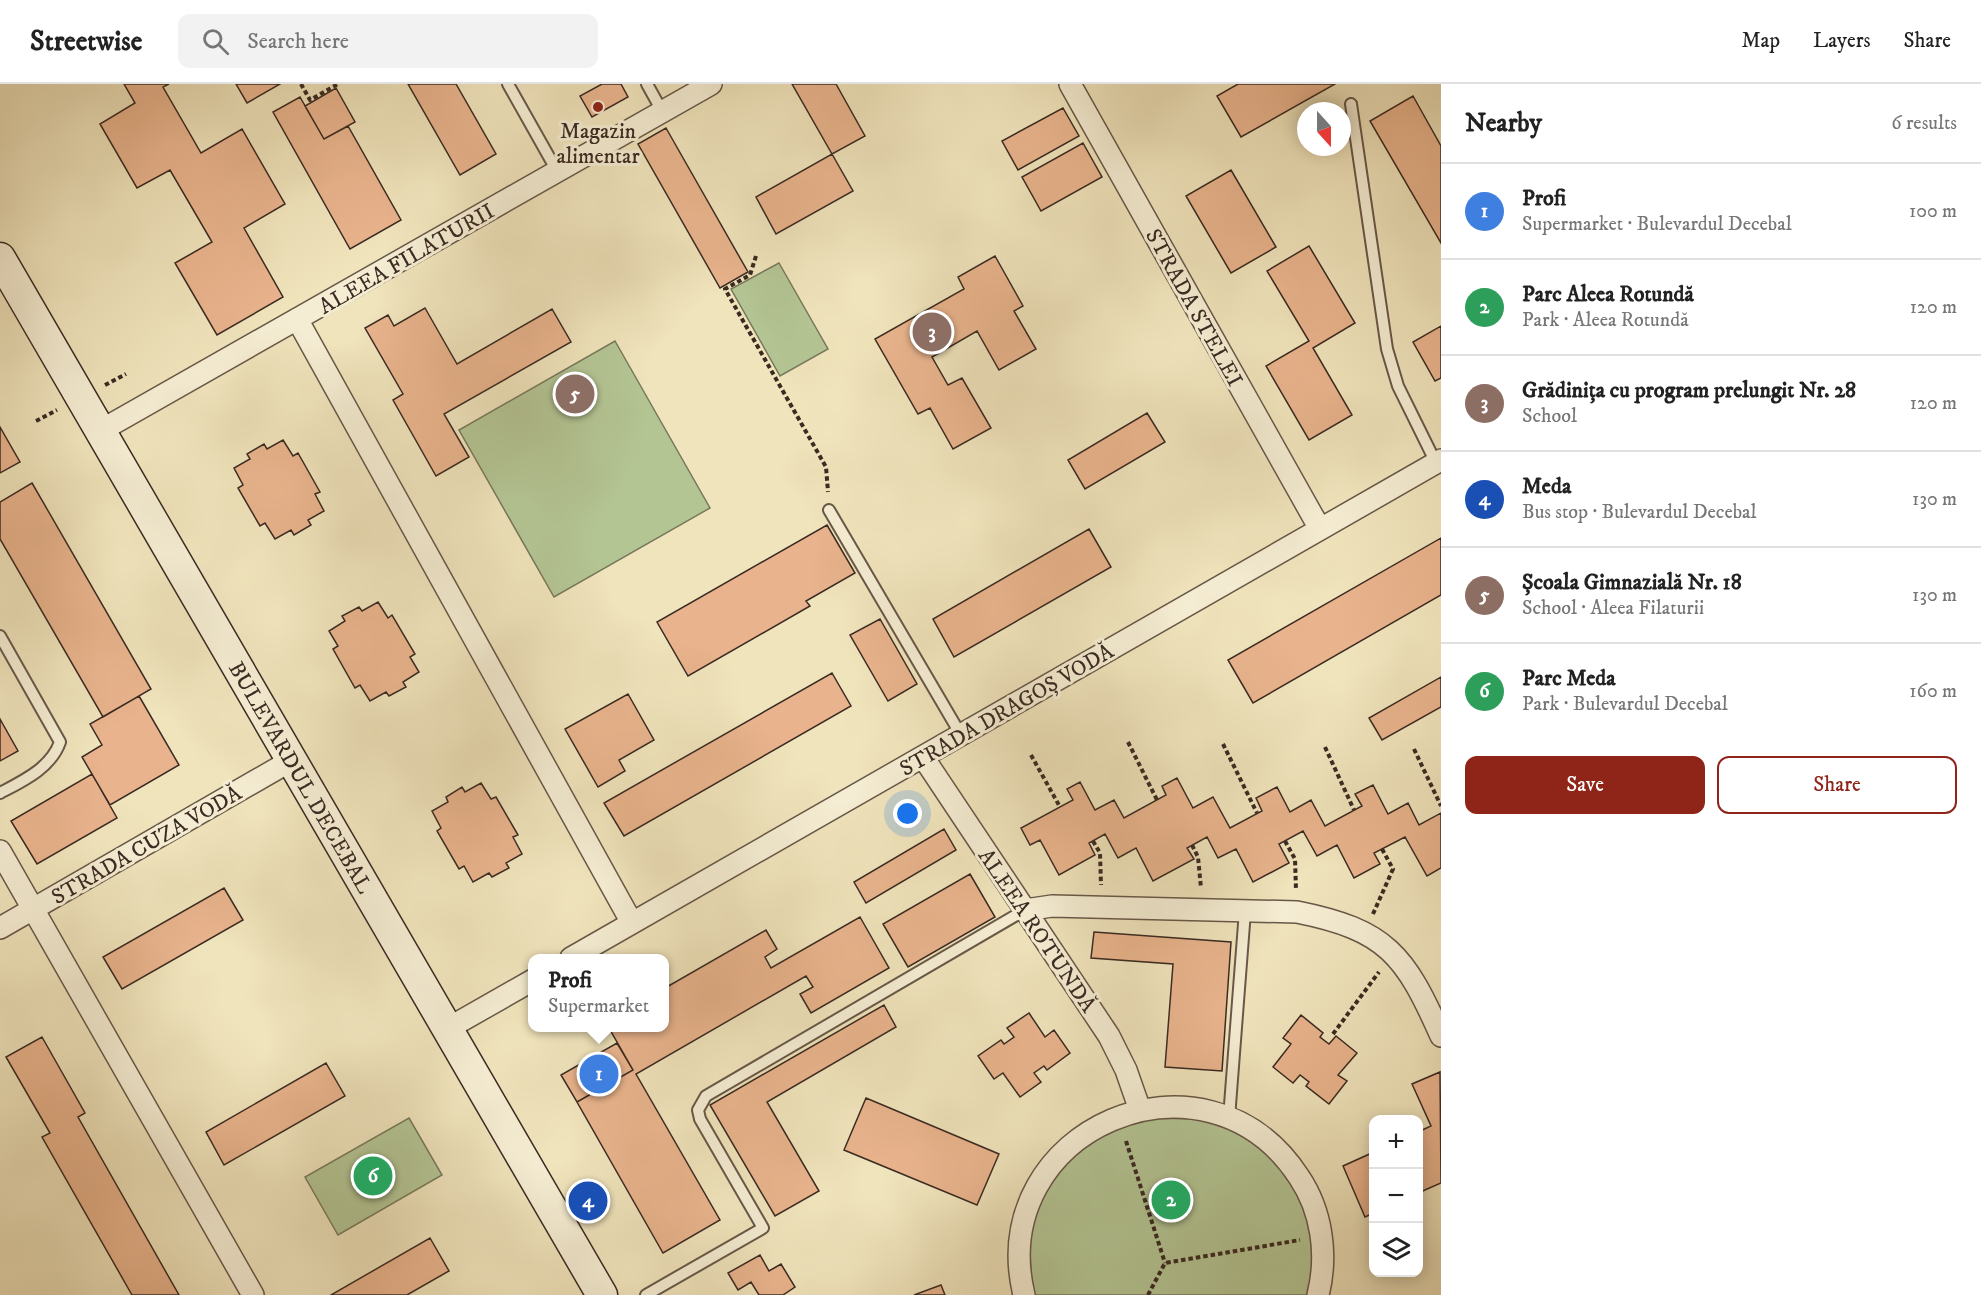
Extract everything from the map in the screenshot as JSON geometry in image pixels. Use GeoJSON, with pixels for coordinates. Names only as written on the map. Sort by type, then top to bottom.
{"type":"FeatureCollection","features":[{"type":"Feature","properties":{"kind":"main road","name":"BULEVARDUL DECEBAL"},"geometry":{"type":"LineString","coordinates":[[0,258],[602,1295]]}},
{"type":"Feature","properties":{"kind":"street","name":"ALEEA FILATURII"},"geometry":{"type":"LineString","coordinates":[[100,431],[711,84]]}},
{"type":"Feature","properties":{"kind":"street","name":"STRADA STELEI"},"geometry":{"type":"LineString","coordinates":[[1070,84],[1320,529]]}},
{"type":"Feature","properties":{"kind":"street"},"geometry":{"type":"LineString","coordinates":[[297,320],[632,923]]}},
{"type":"Feature","properties":{"kind":"street","name":"STRADA DRAGOȘ VODĂ"},"geometry":{"type":"LineString","coordinates":[[578,954],[1439,461]]}},
{"type":"Feature","properties":{"kind":"street","name":"ALEEA ROTUNDĂ"},"geometry":{"type":"LineString","coordinates":[[923,757],[1109,1036],[1126,1071],[1140,1110]]}},
{"type":"Feature","properties":{"kind":"street","name":"STRADA CUZA VODĂ"},"geometry":{"type":"LineString","coordinates":[[0,928],[292,760]]}},
{"type":"Feature","properties":{"kind":"street"},"geometry":{"type":"LineString","coordinates":[[0,851],[253,1295]]}},
{"type":"Feature","properties":{"kind":"street"},"geometry":{"type":"LineString","coordinates":[[1025,910],[1052,906],[1245,910],[1297,912],[1332,919],[1366,931],[1393,952],[1424,998],[1441,1036]]}},
{"type":"Feature","properties":{"kind":"street"},"geometry":{"type":"LineString","coordinates":[[447,1029],[528,983]]}},
{"type":"Feature","properties":{"kind":"street"},"geometry":{"type":"LineString","coordinates":[[1024,1295],[1019,1255],[1021,1230],[1038,1183],[1070,1144],[1090,1129],[1118,1116],[1161,1106],[1186,1107],[1229,1118],[1256,1132],[1276,1148],[1292,1166],[1306,1187],[1322,1237],[1323,1260],[1318,1295]]}},
{"type":"Feature","properties":{"kind":"lane"},"geometry":{"type":"LineString","coordinates":[[508,84],[557,171]]}},
{"type":"Feature","properties":{"kind":"lane"},"geometry":{"type":"LineString","coordinates":[[647,84],[662,111]]}},
{"type":"Feature","properties":{"kind":"lane"},"geometry":{"type":"LineString","coordinates":[[1351,104],[1387,349],[1398,386],[1439,461]]}},
{"type":"Feature","properties":{"kind":"lane"},"geometry":{"type":"LineString","coordinates":[[829,510],[961,735]]}},
{"type":"Feature","properties":{"kind":"lane"},"geometry":{"type":"LineString","coordinates":[[0,636],[60,742],[56,753],[47,764],[0,793]]}},
{"type":"Feature","properties":{"kind":"lane"},"geometry":{"type":"LineString","coordinates":[[646,1295],[763,1228],[700,1119],[698,1110],[706,1096],[1025,910]]}},
{"type":"Feature","properties":{"kind":"lane"},"geometry":{"type":"LineString","coordinates":[[1229,1118],[1245,910]]}},
{"type":"Feature","properties":{"kind":"path"},"geometry":{"type":"LineString","coordinates":[[301,84],[310,100],[338,84]]}},
{"type":"Feature","properties":{"kind":"path"},"geometry":{"type":"LineString","coordinates":[[756,256],[750,275],[725,290],[826,467],[829,510]]}},
{"type":"Feature","properties":{"kind":"path"},"geometry":{"type":"LineString","coordinates":[[101,387],[126,374]]}},
{"type":"Feature","properties":{"kind":"path"},"geometry":{"type":"LineString","coordinates":[[36,421],[60,408]]}},
{"type":"Feature","properties":{"kind":"path"},"geometry":{"type":"LineString","coordinates":[[1128,742],[1157,800]]}},
{"type":"Feature","properties":{"kind":"path"},"geometry":{"type":"LineString","coordinates":[[1223,744],[1257,813]]}},
{"type":"Feature","properties":{"kind":"path"},"geometry":{"type":"LineString","coordinates":[[1325,747],[1354,810]]}},
{"type":"Feature","properties":{"kind":"path"},"geometry":{"type":"LineString","coordinates":[[1414,749],[1441,806]]}},
{"type":"Feature","properties":{"kind":"path"},"geometry":{"type":"LineString","coordinates":[[1031,754],[1060,807]]}},
{"type":"Feature","properties":{"kind":"path"},"geometry":{"type":"LineString","coordinates":[[1093,841],[1100,853],[1102,907]]}},
{"type":"Feature","properties":{"kind":"path"},"geometry":{"type":"LineString","coordinates":[[1285,841],[1295,859],[1297,912]]}},
{"type":"Feature","properties":{"kind":"path"},"geometry":{"type":"LineString","coordinates":[[1192,845],[1198,856],[1203,909]]}},
{"type":"Feature","properties":{"kind":"path"},"geometry":{"type":"LineString","coordinates":[[1366,931],[1392,868],[1382,849]]}},
{"type":"Feature","properties":{"kind":"path"},"geometry":{"type":"LineString","coordinates":[[1333,1034],[1393,952]]}},
{"type":"Feature","properties":{"kind":"path"},"geometry":{"type":"LineString","coordinates":[[1118,1116],[1165,1263],[1148,1295]]}},
{"type":"Feature","properties":{"kind":"path"},"geometry":{"type":"LineString","coordinates":[[1165,1263],[1322,1237]]}},
{"type":"Feature","properties":{"kind":"green space"},"geometry":{"type":"Polygon","coordinates":[[[779,263],[828,349],[780,376],[731,289],[779,263]]]}},
{"type":"Feature","properties":{"kind":"green space"},"geometry":{"type":"Polygon","coordinates":[[[615,341],[710,508],[554,597],[459,430],[615,341]]]}},
{"type":"Feature","properties":{"kind":"green space"},"geometry":{"type":"Polygon","coordinates":[[[409,1118],[442,1175],[338,1235],[305,1177],[409,1118]]]}},
{"type":"Feature","properties":{"kind":"green space"},"geometry":{"type":"Polygon","coordinates":[[[1138,1118],[1209,1119],[1252,1139],[1286,1171],[1308,1213],[1315,1260],[1309,1295],[1032,1295],[1029,1232],[1045,1187],[1075,1150],[1138,1118]]]}},
{"type":"Feature","properties":{"kind":"building"},"geometry":{"type":"Polygon","coordinates":[[[124,84],[169,84],[163,87],[201,153],[242,129],[285,204],[244,228],[283,297],[217,335],[175,263],[212,242],[170,170],[137,188],[100,124],[135,103],[124,84]]]}},
{"type":"Feature","properties":{"kind":"building"},"geometry":{"type":"Polygon","coordinates":[[[236,84],[280,84],[247,103],[236,84]]]}},
{"type":"Feature","properties":{"kind":"building"},"geometry":{"type":"Polygon","coordinates":[[[408,84],[456,84],[496,154],[460,175],[408,84]]]}},
{"type":"Feature","properties":{"kind":"building","name":"Magazin alimentar"},"geometry":{"type":"Polygon","coordinates":[[[602,84],[621,84],[628,97],[592,117],[580,96],[602,84]]]}},
{"type":"Feature","properties":{"kind":"building"},"geometry":{"type":"Polygon","coordinates":[[[792,84],[836,84],[865,136],[832,154],[792,84]]]}},
{"type":"Feature","properties":{"kind":"building"},"geometry":{"type":"Polygon","coordinates":[[[1238,84],[1335,84],[1303,102],[1297,102],[1297,105],[1241,137],[1217,96],[1238,84]]]}},
{"type":"Feature","properties":{"kind":"building"},"geometry":{"type":"Polygon","coordinates":[[[336,88],[355,122],[324,139],[305,106],[336,88]]]}},
{"type":"Feature","properties":{"kind":"building"},"geometry":{"type":"Polygon","coordinates":[[[1413,96],[1441,146],[1441,243],[1370,121],[1413,96]]]}},
{"type":"Feature","properties":{"kind":"building"},"geometry":{"type":"Polygon","coordinates":[[[300,97],[324,139],[348,126],[401,220],[350,249],[273,112],[300,97]]]}},
{"type":"Feature","properties":{"kind":"building"},"geometry":{"type":"Polygon","coordinates":[[[1063,108],[1079,136],[1018,170],[1002,141],[1063,108]]]}},
{"type":"Feature","properties":{"kind":"building"},"geometry":{"type":"Polygon","coordinates":[[[666,128],[748,272],[720,288],[638,144],[666,128]]]}},
{"type":"Feature","properties":{"kind":"building"},"geometry":{"type":"Polygon","coordinates":[[[1083,143],[1102,177],[1041,211],[1022,177],[1083,143]]]}},
{"type":"Feature","properties":{"kind":"building"},"geometry":{"type":"Polygon","coordinates":[[[832,154],[853,191],[776,234],[756,197],[832,154]]]}},
{"type":"Feature","properties":{"kind":"building"},"geometry":{"type":"Polygon","coordinates":[[[1231,170],[1276,247],[1231,273],[1186,196],[1231,170]]]}},
{"type":"Feature","properties":{"kind":"building"},"geometry":{"type":"Polygon","coordinates":[[[1309,246],[1355,323],[1313,348],[1352,415],[1309,440],[1266,366],[1309,341],[1267,271],[1309,246]]]}},
{"type":"Feature","properties":{"kind":"building"},"geometry":{"type":"Polygon","coordinates":[[[995,256],[1023,306],[1014,311],[1036,349],[999,370],[977,331],[932,357],[948,385],[962,378],[991,428],[953,449],[930,408],[918,414],[875,339],[964,289],[958,277],[995,256]]]}},
{"type":"Feature","properties":{"kind":"building"},"geometry":{"type":"Polygon","coordinates":[[[425,308],[457,364],[552,309],[571,342],[444,414],[469,457],[436,476],[393,400],[403,394],[365,328],[388,315],[394,326],[425,308]]]}},
{"type":"Feature","properties":{"kind":"building"},"geometry":{"type":"Polygon","coordinates":[[[1441,326],[1441,378],[1435,381],[1413,342],[1441,326]]]}},
{"type":"Feature","properties":{"kind":"building"},"geometry":{"type":"Polygon","coordinates":[[[1147,413],[1165,442],[1085,489],[1068,460],[1147,413]]]}},
{"type":"Feature","properties":{"kind":"building"},"geometry":{"type":"Polygon","coordinates":[[[0,427],[20,462],[0,473],[0,427]]]}},
{"type":"Feature","properties":{"kind":"building"},"geometry":{"type":"Polygon","coordinates":[[[283,440],[293,456],[298,453],[320,492],[315,494],[324,511],[308,520],[311,525],[294,535],[291,530],[275,539],[265,523],[260,526],[238,488],[243,485],[234,468],[250,459],[247,454],[264,444],[267,449],[283,440]]]}},
{"type":"Feature","properties":{"kind":"building"},"geometry":{"type":"Polygon","coordinates":[[[32,483],[151,689],[103,717],[0,539],[0,502],[32,483]]]}},
{"type":"Feature","properties":{"kind":"building"},"geometry":{"type":"Polygon","coordinates":[[[827,525],[855,573],[806,601],[810,606],[688,676],[657,622],[827,525]]]}},
{"type":"Feature","properties":{"kind":"building"},"geometry":{"type":"Polygon","coordinates":[[[1089,529],[1111,567],[954,657],[933,619],[1089,529]]]}},
{"type":"Feature","properties":{"kind":"building"},"geometry":{"type":"Polygon","coordinates":[[[1441,538],[1441,595],[1253,703],[1228,660],[1441,538]]]}},
{"type":"Feature","properties":{"kind":"building"},"geometry":{"type":"Polygon","coordinates":[[[378,602],[388,618],[392,615],[415,654],[410,657],[419,672],[403,682],[406,687],[389,696],[386,692],[370,701],[360,685],[355,688],[333,649],[338,646],[329,631],[345,621],[342,616],[359,607],[362,611],[378,602]]]}},
{"type":"Feature","properties":{"kind":"building"},"geometry":{"type":"Polygon","coordinates":[[[880,619],[917,684],[888,701],[850,635],[880,619]]]}},
{"type":"Feature","properties":{"kind":"building"},"geometry":{"type":"Polygon","coordinates":[[[832,673],[851,706],[624,836],[604,803],[832,673]]]}},
{"type":"Feature","properties":{"kind":"building"},"geometry":{"type":"Polygon","coordinates":[[[1441,677],[1441,707],[1382,740],[1369,718],[1441,677]]]}},
{"type":"Feature","properties":{"kind":"building"},"geometry":{"type":"Polygon","coordinates":[[[628,694],[654,740],[619,760],[625,771],[598,787],[565,729],[628,694]]]}},
{"type":"Feature","properties":{"kind":"building"},"geometry":{"type":"Polygon","coordinates":[[[139,696],[179,765],[110,805],[82,757],[102,745],[90,724],[139,696]]]}},
{"type":"Feature","properties":{"kind":"building"},"geometry":{"type":"Polygon","coordinates":[[[0,719],[18,751],[0,761],[0,719]]]}},
{"type":"Feature","properties":{"kind":"building"},"geometry":{"type":"Polygon","coordinates":[[[92,774],[117,818],[37,864],[11,821],[92,774]]]}},
{"type":"Feature","properties":{"kind":"building"},"geometry":{"type":"Polygon","coordinates":[[[1177,778],[1193,808],[1213,797],[1230,828],[1262,811],[1256,798],[1277,787],[1290,812],[1311,800],[1325,826],[1362,806],[1355,794],[1373,785],[1388,814],[1408,803],[1419,825],[1441,813],[1441,868],[1427,876],[1405,837],[1374,853],[1380,864],[1354,878],[1337,845],[1317,856],[1303,831],[1279,844],[1289,863],[1253,882],[1236,849],[1218,858],[1207,837],[1187,848],[1194,859],[1153,881],[1136,848],[1118,858],[1105,834],[1089,843],[1095,855],[1059,875],[1040,840],[1030,845],[1021,828],[1073,800],[1067,789],[1080,782],[1095,810],[1114,800],[1124,818],[1166,795],[1162,786],[1177,778]]]}},
{"type":"Feature","properties":{"kind":"building"},"geometry":{"type":"Polygon","coordinates":[[[481,783],[491,799],[496,797],[518,835],[513,837],[522,854],[506,863],[509,868],[492,877],[489,873],[473,882],[464,866],[459,869],[437,831],[441,828],[432,811],[448,802],[446,797],[462,787],[465,792],[481,783]]]}},
{"type":"Feature","properties":{"kind":"building"},"geometry":{"type":"Polygon","coordinates":[[[944,829],[956,850],[866,903],[854,882],[944,829]]]}},
{"type":"Feature","properties":{"kind":"building"},"geometry":{"type":"Polygon","coordinates":[[[970,874],[995,917],[908,967],[883,924],[970,874]]]}},
{"type":"Feature","properties":{"kind":"building"},"geometry":{"type":"Polygon","coordinates":[[[224,888],[243,920],[122,989],[103,957],[224,888]]]}},
{"type":"Feature","properties":{"kind":"building"},"geometry":{"type":"Polygon","coordinates":[[[860,917],[889,968],[811,1013],[800,994],[813,987],[806,976],[636,1074],[720,1220],[663,1253],[577,1102],[633,1070],[611,1032],[669,1032],[669,986],[766,930],[777,949],[765,957],[771,968],[860,917]]]}},
{"type":"Feature","properties":{"kind":"building"},"geometry":{"type":"Polygon","coordinates":[[[1094,932],[1231,942],[1222,1071],[1165,1067],[1173,964],[1091,958],[1094,932]]]}},
{"type":"Feature","properties":{"kind":"building"},"geometry":{"type":"Polygon","coordinates":[[[884,1005],[896,1027],[767,1102],[819,1191],[775,1216],[710,1105],[884,1005]]]}},
{"type":"Feature","properties":{"kind":"building"},"geometry":{"type":"Polygon","coordinates":[[[1029,1013],[1045,1037],[1054,1030],[1070,1053],[1047,1070],[1044,1066],[1034,1073],[1041,1082],[1020,1097],[1003,1073],[994,1079],[978,1056],[1001,1040],[1004,1044],[1014,1037],[1007,1028],[1029,1013]]]}},
{"type":"Feature","properties":{"kind":"building"},"geometry":{"type":"Polygon","coordinates":[[[1301,1015],[1323,1033],[1320,1037],[1329,1044],[1336,1036],[1357,1053],[1338,1075],[1347,1081],[1329,1104],[1306,1086],[1309,1082],[1300,1075],[1293,1083],[1273,1067],[1291,1044],[1283,1038],[1301,1015]]]}},
{"type":"Feature","properties":{"kind":"building"},"geometry":{"type":"Polygon","coordinates":[[[42,1037],[85,1113],[78,1117],[179,1295],[132,1295],[42,1137],[50,1133],[6,1057],[42,1037]]]}},
{"type":"Feature","properties":{"kind":"building"},"geometry":{"type":"Polygon","coordinates":[[[617,1043],[633,1070],[577,1102],[561,1075],[617,1043]]]}},
{"type":"Feature","properties":{"kind":"building"},"geometry":{"type":"Polygon","coordinates":[[[326,1063],[345,1096],[224,1165],[206,1132],[326,1063]]]}},
{"type":"Feature","properties":{"kind":"building"},"geometry":{"type":"Polygon","coordinates":[[[1440,1072],[1441,1183],[1423,1191],[1423,1130],[1431,1126],[1412,1084],[1440,1072]]]}},
{"type":"Feature","properties":{"kind":"building"},"geometry":{"type":"Polygon","coordinates":[[[866,1098],[999,1154],[977,1205],[844,1150],[866,1098]]]}},
{"type":"Feature","properties":{"kind":"building"},"geometry":{"type":"Polygon","coordinates":[[[1369,1154],[1369,1215],[1365,1217],[1343,1166],[1369,1154]]]}},
{"type":"Feature","properties":{"kind":"building"},"geometry":{"type":"Polygon","coordinates":[[[430,1238],[449,1271],[407,1295],[331,1295],[430,1238]]]}},
{"type":"Feature","properties":{"kind":"building"},"geometry":{"type":"Polygon","coordinates":[[[760,1255],[769,1271],[781,1264],[795,1287],[783,1295],[759,1295],[751,1282],[738,1290],[728,1273],[760,1255]]]}},
{"type":"Feature","properties":{"kind":"building"},"geometry":{"type":"Polygon","coordinates":[[[941,1285],[945,1295],[914,1295],[941,1285]]]}},
{"type":"Feature","properties":{"kind":"place","name":"Magazin alimentar"},"geometry":{"type":"Point","coordinates":[598,107]}},
{"type":"Feature","properties":{"kind":"place","name":"Grădinița cu program prelungit Nr. 28"},"geometry":{"type":"Point","coordinates":[932,332]}},
{"type":"Feature","properties":{"kind":"place","name":"Școala Gimnazială Nr. 18"},"geometry":{"type":"Point","coordinates":[575,394]}},
{"type":"Feature","properties":{"kind":"place","name":"Profi"},"geometry":{"type":"Point","coordinates":[599,1074]}},
{"type":"Feature","properties":{"kind":"place","name":"Parc Meda"},"geometry":{"type":"Point","coordinates":[373,1176]}},
{"type":"Feature","properties":{"kind":"place","name":"Parc Aleea Rotundă"},"geometry":{"type":"Point","coordinates":[1171,1200]}},
{"type":"Feature","properties":{"kind":"place","name":"Meda"},"geometry":{"type":"Point","coordinates":[588,1201]}}]}
